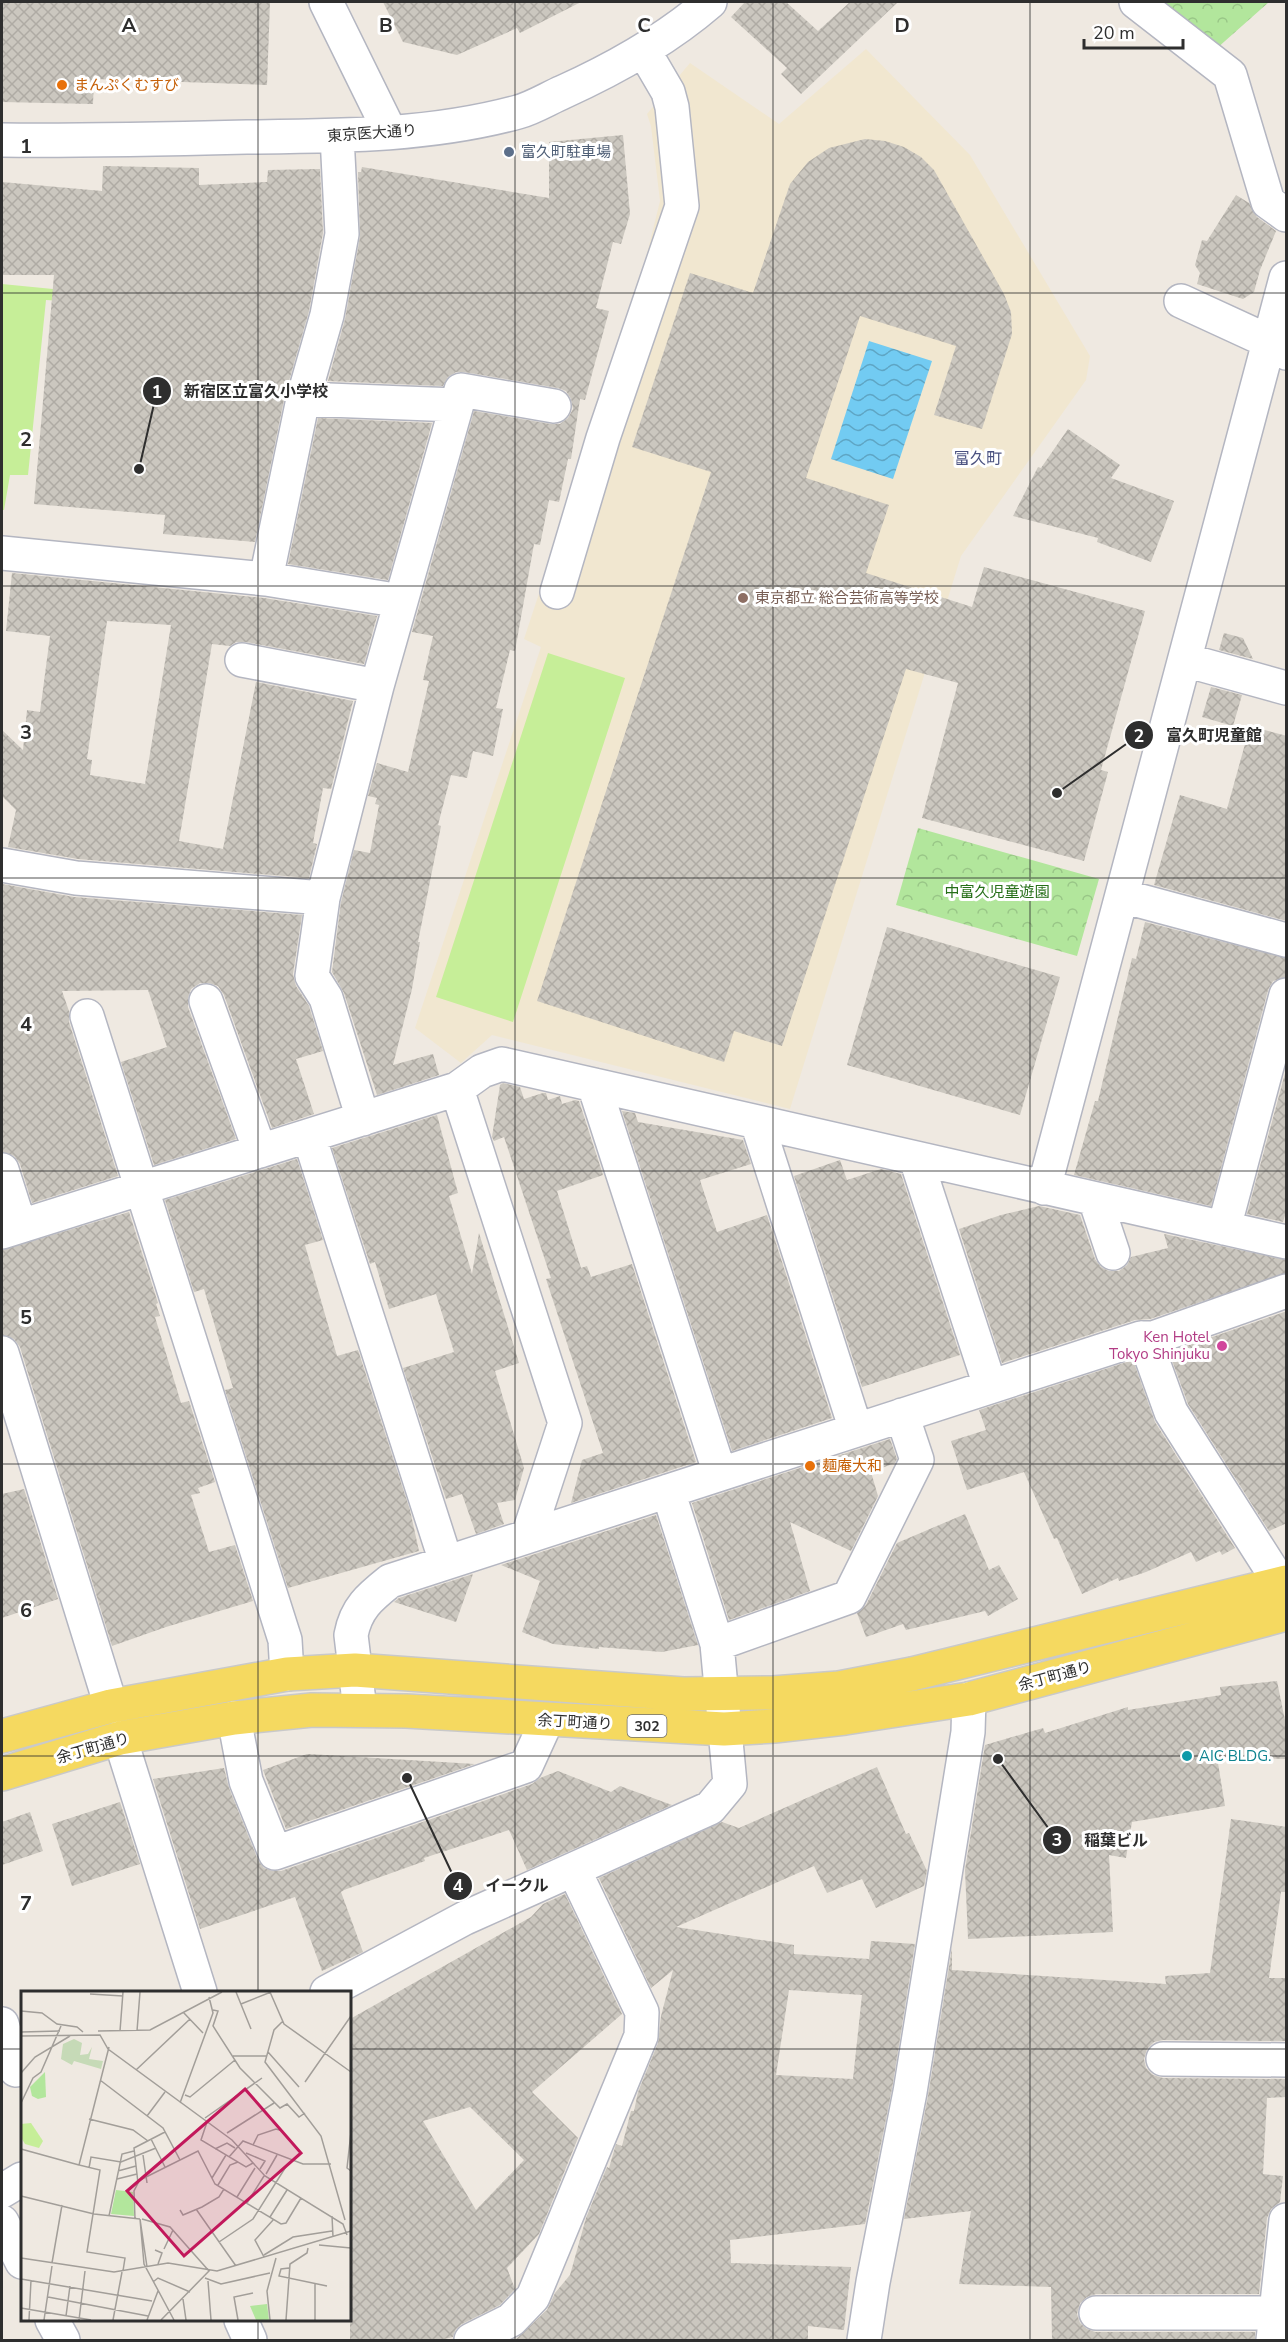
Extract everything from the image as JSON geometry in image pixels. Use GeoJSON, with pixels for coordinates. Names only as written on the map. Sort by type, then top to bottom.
{"type":"FeatureCollection","features":[{"type":"Feature","properties":{"kind":"main road","name":"302"},"geometry":{"type":"LineString","coordinates":[[2,1736],[111,1706],[287,1674],[354,1670],[682,1694],[773,1693],[839,1688],[1284,1593]]}},
{"type":"Feature","properties":{"kind":"main road","name":"余丁町通り"},"geometry":{"type":"LineString","coordinates":[[2,1774],[120,1738],[234,1718],[312,1710],[406,1711],[724,1729],[845,1718],[969,1699],[1284,1593]]}},
{"type":"Feature","properties":{"kind":"street"},"geometry":{"type":"LineString","coordinates":[[326,2],[390,132]]}},
{"type":"Feature","properties":{"kind":"street","name":"東京医大通り"},"geometry":{"type":"LineString","coordinates":[[2,140],[337,136],[457,127],[520,111],[581,84],[644,51],[710,2]]}},
{"type":"Feature","properties":{"kind":"street"},"geometry":{"type":"LineString","coordinates":[[1136,2],[1230,75],[1268,202],[1287,215]]}},
{"type":"Feature","properties":{"kind":"street"},"geometry":{"type":"LineString","coordinates":[[557,592],[603,438],[682,206],[672,107],[668,92],[644,51]]}},
{"type":"Feature","properties":{"kind":"street"},"geometry":{"type":"LineString","coordinates":[[266,579],[303,399],[327,315],[342,234],[337,136]]}},
{"type":"Feature","properties":{"kind":"street"},"geometry":{"type":"LineString","coordinates":[[1044,1188],[1185,660],[1278,347],[1287,278]]}},
{"type":"Feature","properties":{"kind":"street"},"geometry":{"type":"LineString","coordinates":[[1181,301],[1278,347]]}},
{"type":"Feature","properties":{"kind":"street"},"geometry":{"type":"LineString","coordinates":[[363,1119],[326,998],[312,976],[324,898],[377,686],[461,390],[554,406]]}},
{"type":"Feature","properties":{"kind":"street"},"geometry":{"type":"LineString","coordinates":[[303,399],[456,405]]}},
{"type":"Feature","properties":{"kind":"street"},"geometry":{"type":"LineString","coordinates":[[2,553],[266,579],[401,601]]}},
{"type":"Feature","properties":{"kind":"street"},"geometry":{"type":"LineString","coordinates":[[242,660],[377,686]]}},
{"type":"Feature","properties":{"kind":"street"},"geometry":{"type":"LineString","coordinates":[[1185,660],[1287,688]]}},
{"type":"Feature","properties":{"kind":"street"},"geometry":{"type":"LineString","coordinates":[[2,865],[76,878],[324,898]]}},
{"type":"Feature","properties":{"kind":"street"},"geometry":{"type":"LineString","coordinates":[[1122,896],[1287,940]]}},
{"type":"Feature","properties":{"kind":"street"},"geometry":{"type":"LineString","coordinates":[[1224,1228],[1287,995]]}},
{"type":"Feature","properties":{"kind":"street"},"geometry":{"type":"LineString","coordinates":[[206,1001],[260,1151]]}},
{"type":"Feature","properties":{"kind":"street"},"geometry":{"type":"LineString","coordinates":[[87,1016],[285,1640],[287,1674]]}},
{"type":"Feature","properties":{"kind":"street"},"geometry":{"type":"LineString","coordinates":[[2,1170],[11,1229],[457,1089],[482,1071],[502,1064],[1287,1242]]}},
{"type":"Feature","properties":{"kind":"street"},"geometry":{"type":"LineString","coordinates":[[594,1085],[720,1474]]}},
{"type":"Feature","properties":{"kind":"street"},"geometry":{"type":"LineString","coordinates":[[457,1089],[565,1423],[528,1536]]}},
{"type":"Feature","properties":{"kind":"street"},"geometry":{"type":"LineString","coordinates":[[757,1122],[856,1430]]}},
{"type":"Feature","properties":{"kind":"street"},"geometry":{"type":"LineString","coordinates":[[309,1136],[446,1563]]}},
{"type":"Feature","properties":{"kind":"street"},"geometry":{"type":"LineString","coordinates":[[916,1159],[990,1386]]}},
{"type":"Feature","properties":{"kind":"street"},"geometry":{"type":"LineString","coordinates":[[1095,1200],[1113,1253]]}},
{"type":"Feature","properties":{"kind":"street"},"geometry":{"type":"LineString","coordinates":[[360,1710],[351,1635],[353,1624],[366,1600],[390,1581],[990,1386],[1141,1338],[1154,1338],[1287,1291]]}},
{"type":"Feature","properties":{"kind":"street"},"geometry":{"type":"LineString","coordinates":[[1141,1338],[1148,1348],[1171,1412],[1284,1593]]}},
{"type":"Feature","properties":{"kind":"street"},"geometry":{"type":"LineString","coordinates":[[2,1353],[111,1706]]}},
{"type":"Feature","properties":{"kind":"street"},"geometry":{"type":"LineString","coordinates":[[717,1644],[849,1597],[917,1460],[902,1415]]}},
{"type":"Feature","properties":{"kind":"street"},"geometry":{"type":"LineString","coordinates":[[329,1991],[465,1918],[710,1808],[730,1784],[717,1644],[668,1491]]}},
{"type":"Feature","properties":{"kind":"street"},"geometry":{"type":"LineString","coordinates":[[864,2340],[910,2092],[968,1732],[969,1699]]}},
{"type":"Feature","properties":{"kind":"street"},"geometry":{"type":"LineString","coordinates":[[234,1718],[246,1781],[275,1854],[526,1766],[547,1720]]}},
{"type":"Feature","properties":{"kind":"street"},"geometry":{"type":"LineString","coordinates":[[120,1738],[200,1991]]}},
{"type":"Feature","properties":{"kind":"street"},"geometry":{"type":"LineString","coordinates":[[471,2340],[511,2320],[533,2297],[641,2036],[642,2013],[574,1870]]}},
{"type":"Feature","properties":{"kind":"street"},"geometry":{"type":"LineString","coordinates":[[2,2024],[19,2069]]}},
{"type":"Feature","properties":{"kind":"street"},"geometry":{"type":"LineString","coordinates":[[1163,2059],[1287,2060]]}},
{"type":"Feature","properties":{"kind":"street"},"geometry":{"type":"LineString","coordinates":[[2,2191],[21,2180]]}},
{"type":"Feature","properties":{"kind":"street"},"geometry":{"type":"LineString","coordinates":[[1096,2313],[1274,2327],[1287,2220]]}},
{"type":"Feature","properties":{"kind":"street"},"geometry":{"type":"LineString","coordinates":[[2,2222],[21,2260]]}},
{"type":"Feature","properties":{"kind":"street"},"geometry":{"type":"LineString","coordinates":[[53,2321],[63,2340]]}},
{"type":"Feature","properties":{"kind":"street"},"geometry":{"type":"LineString","coordinates":[[242,2321],[250,2340]]}},
{"type":"Feature","properties":{"kind":"shaded area","name":"東京都立 総合芸術高等学校"},"geometry":{"type":"Polygon","coordinates":[[[866,49],[970,155],[1090,356],[1086,380],[961,556],[790,1109],[492,1035],[461,1063],[415,1028],[541,647],[524,639],[646,258],[660,201],[651,126],[647,114],[690,63],[779,124],[866,49]]]}},
{"type":"Feature","properties":{"kind":"green space"},"geometry":{"type":"Polygon","coordinates":[[[1156,2],[1269,2],[1216,49],[1156,2]]]}},
{"type":"Feature","properties":{"kind":"green space"},"geometry":{"type":"Polygon","coordinates":[[[2,284],[63,290],[63,301],[46,300],[28,475],[10,475],[4,510],[2,510],[2,284]]]}},
{"type":"Feature","properties":{"kind":"green space"},"geometry":{"type":"Polygon","coordinates":[[[548,653],[625,678],[513,1022],[436,997],[548,653]]]}},
{"type":"Feature","properties":{"kind":"green space","name":"中富久児童遊園"},"geometry":{"type":"Polygon","coordinates":[[[918,828],[1099,879],[1077,956],[896,905],[918,828]]]}},
{"type":"Feature","properties":{"kind":"water"},"geometry":{"type":"Polygon","coordinates":[[[869,341],[932,361],[893,479],[831,459],[869,341]]]}},
{"type":"Feature","properties":{"kind":"building"},"geometry":{"type":"Polygon","coordinates":[[[2,2],[270,2],[267,85],[94,79],[93,104],[2,102],[2,2]]]}},
{"type":"Feature","properties":{"kind":"building"},"geometry":{"type":"Polygon","coordinates":[[[383,2],[581,2],[520,33],[517,28],[457,55],[403,42],[383,2]]]}},
{"type":"Feature","properties":{"kind":"building"},"geometry":{"type":"Polygon","coordinates":[[[745,2],[786,2],[818,31],[850,2],[898,2],[801,94],[781,74],[787,68],[731,17],[745,2]]]}},
{"type":"Feature","properties":{"kind":"building"},"geometry":{"type":"Polygon","coordinates":[[[623,135],[630,214],[621,244],[613,242],[596,308],[609,311],[585,400],[580,399],[571,459],[568,459],[559,502],[549,500],[540,545],[534,544],[515,651],[510,650],[496,708],[503,709],[493,756],[473,751],[467,778],[451,775],[438,825],[441,826],[418,942],[420,942],[412,989],[393,1065],[433,1054],[439,1075],[377,1095],[344,993],[332,972],[341,902],[354,850],[370,853],[379,805],[375,804],[377,798],[368,796],[377,763],[408,772],[429,681],[423,680],[433,636],[412,632],[474,411],[560,424],[568,418],[573,409],[566,391],[558,388],[464,372],[456,372],[448,377],[443,386],[328,381],[345,319],[360,237],[358,172],[361,172],[362,167],[549,198],[549,142],[623,135]]]}},
{"type":"Feature","properties":{"kind":"building"},"geometry":{"type":"Polygon","coordinates":[[[865,139],[885,141],[904,147],[921,157],[934,170],[1004,294],[1011,312],[1012,334],[982,429],[934,415],[956,346],[860,316],[806,478],[889,505],[866,573],[972,607],[984,567],[1145,611],[1101,770],[1108,772],[1084,861],[922,818],[958,683],[906,669],[782,1046],[734,1031],[724,1062],[537,1001],[711,472],[632,447],[690,273],[753,293],[790,184],[808,162],[829,148],[865,139]]]}},
{"type":"Feature","properties":{"kind":"building"},"geometry":{"type":"Polygon","coordinates":[[[103,166],[199,168],[199,185],[267,182],[268,170],[320,169],[323,233],[309,311],[285,395],[255,542],[163,534],[165,515],[34,504],[54,275],[2,275],[2,182],[102,191],[103,166]]]}},
{"type":"Feature","properties":{"kind":"building"},"geometry":{"type":"Polygon","coordinates":[[[1236,195],[1249,203],[1257,217],[1276,231],[1260,270],[1254,292],[1243,299],[1197,284],[1200,273],[1195,265],[1202,240],[1207,241],[1236,195]]]}},
{"type":"Feature","properties":{"kind":"building"},"geometry":{"type":"Polygon","coordinates":[[[318,418],[432,423],[388,580],[288,564],[318,418]]]}},
{"type":"Feature","properties":{"kind":"building"},"geometry":{"type":"Polygon","coordinates":[[[1068,429],[1120,465],[1111,478],[1174,501],[1151,562],[1097,542],[1098,538],[1013,516],[1038,467],[1041,468],[1068,429]]]}},
{"type":"Feature","properties":{"kind":"building"},"geometry":{"type":"Polygon","coordinates":[[[12,573],[264,598],[377,616],[364,664],[246,642],[236,642],[230,646],[212,644],[179,841],[223,849],[256,682],[353,701],[331,789],[323,788],[313,843],[317,844],[309,878],[78,859],[8,847],[16,810],[2,796],[2,730],[23,750],[27,710],[40,712],[50,636],[6,631],[12,573]],[[107,621],[87,759],[92,760],[90,775],[145,784],[171,625],[107,621]]]}},
{"type":"Feature","properties":{"kind":"building"},"geometry":{"type":"Polygon","coordinates":[[[1224,633],[1243,638],[1253,659],[1219,650],[1224,633]]]}},
{"type":"Feature","properties":{"kind":"building"},"geometry":{"type":"Polygon","coordinates":[[[1211,687],[1242,695],[1233,726],[1202,717],[1211,687]]]}},
{"type":"Feature","properties":{"kind":"building"},"geometry":{"type":"Polygon","coordinates":[[[1250,726],[1287,736],[1287,921],[1154,885],[1180,795],[1227,809],[1250,726]]]}},
{"type":"Feature","properties":{"kind":"building"},"geometry":{"type":"Polygon","coordinates":[[[2,884],[74,897],[302,915],[293,974],[296,986],[309,1006],[323,1051],[296,1059],[314,1114],[272,1128],[224,995],[218,986],[200,983],[191,989],[188,1007],[236,1139],[154,1165],[121,1062],[167,1047],[148,990],[62,991],[69,1011],[69,1022],[118,1176],[32,1203],[20,1164],[14,1156],[2,1152],[2,884]]]}},
{"type":"Feature","properties":{"kind":"building"},"geometry":{"type":"Polygon","coordinates":[[[1145,922],[1287,958],[1287,977],[1273,981],[1268,990],[1211,1206],[1074,1175],[1095,1101],[1098,1101],[1132,958],[1136,959],[1145,922]]]}},
{"type":"Feature","properties":{"kind":"building"},"geometry":{"type":"Polygon","coordinates":[[[887,927],[1060,977],[1020,1115],[847,1065],[887,927]]]}},
{"type":"Feature","properties":{"kind":"building"},"geometry":{"type":"Polygon","coordinates":[[[1287,1066],[1287,1209],[1283,1222],[1247,1214],[1287,1066]]]}},
{"type":"Feature","properties":{"kind":"building"},"geometry":{"type":"Polygon","coordinates":[[[503,1083],[520,1087],[524,1099],[546,1093],[548,1100],[560,1096],[562,1104],[579,1101],[603,1175],[557,1191],[581,1268],[587,1266],[591,1277],[632,1264],[696,1462],[571,1503],[582,1460],[603,1453],[546,1279],[551,1278],[504,1137],[494,1141],[492,1137],[500,1085],[503,1083]]]}},
{"type":"Feature","properties":{"kind":"building"},"geometry":{"type":"Polygon","coordinates":[[[622,1111],[635,1113],[638,1122],[743,1140],[751,1164],[700,1180],[717,1232],[767,1215],[832,1418],[732,1451],[622,1111]]]}},
{"type":"Feature","properties":{"kind":"building"},"geometry":{"type":"Polygon","coordinates":[[[437,1115],[458,1193],[449,1196],[472,1274],[479,1233],[519,1363],[495,1371],[524,1468],[515,1500],[497,1503],[504,1524],[476,1534],[462,1494],[446,1499],[403,1368],[454,1352],[436,1294],[389,1309],[375,1262],[370,1264],[332,1148],[437,1115]]]}},
{"type":"Feature","properties":{"kind":"building"},"geometry":{"type":"Polygon","coordinates":[[[297,1159],[323,1240],[305,1245],[337,1356],[358,1350],[410,1510],[419,1551],[288,1588],[225,1390],[233,1388],[204,1289],[194,1292],[165,1200],[297,1159]]]}},
{"type":"Feature","properties":{"kind":"building"},"geometry":{"type":"Polygon","coordinates":[[[840,1160],[847,1180],[881,1169],[901,1174],[960,1355],[862,1387],[794,1176],[840,1160]]]}},
{"type":"Feature","properties":{"kind":"building"},"geometry":{"type":"Polygon","coordinates":[[[1039,1206],[1080,1215],[1095,1259],[1101,1267],[1109,1271],[1119,1271],[1127,1265],[1131,1257],[1168,1248],[1164,1234],[1287,1260],[1287,1273],[1150,1319],[1135,1320],[1002,1363],[959,1229],[1001,1215],[1039,1206]]]}},
{"type":"Feature","properties":{"kind":"building"},"geometry":{"type":"Polygon","coordinates":[[[129,1212],[158,1303],[156,1304],[160,1316],[155,1317],[181,1403],[189,1401],[215,1482],[198,1488],[200,1493],[191,1495],[209,1552],[235,1545],[253,1601],[112,1646],[20,1347],[14,1339],[2,1335],[2,1250],[129,1212]]]}},
{"type":"Feature","properties":{"kind":"building"},"geometry":{"type":"Polygon","coordinates":[[[1287,1311],[1287,1523],[1269,1531],[1188,1404],[1169,1352],[1287,1311]]]}},
{"type":"Feature","properties":{"kind":"building"},"geometry":{"type":"Polygon","coordinates":[[[1133,1360],[1155,1422],[1235,1548],[1222,1555],[1220,1551],[1196,1562],[1191,1552],[1146,1572],[1119,1581],[1118,1578],[1082,1594],[1024,1472],[967,1490],[951,1441],[986,1430],[979,1410],[1133,1360]]]}},
{"type":"Feature","properties":{"kind":"building"},"geometry":{"type":"Polygon","coordinates":[[[890,1439],[897,1459],[895,1463],[871,1472],[878,1496],[851,1551],[790,1522],[810,1591],[729,1620],[692,1503],[890,1439]]]}},
{"type":"Feature","properties":{"kind":"building"},"geometry":{"type":"Polygon","coordinates":[[[24,1489],[58,1599],[2,1618],[2,1494],[24,1489]]]}},
{"type":"Feature","properties":{"kind":"building"},"geometry":{"type":"Polygon","coordinates":[[[965,1514],[989,1570],[999,1565],[1018,1599],[988,1616],[985,1611],[906,1630],[903,1624],[866,1637],[857,1613],[866,1605],[897,1543],[965,1514]]]}},
{"type":"Feature","properties":{"kind":"building"},"geometry":{"type":"Polygon","coordinates":[[[656,1515],[698,1645],[662,1652],[599,1647],[599,1649],[553,1644],[522,1632],[540,1581],[501,1565],[656,1515]]]}},
{"type":"Feature","properties":{"kind":"building"},"geometry":{"type":"Polygon","coordinates":[[[473,1574],[456,1622],[394,1602],[399,1598],[473,1574]]]}},
{"type":"Feature","properties":{"kind":"building"},"geometry":{"type":"Polygon","coordinates":[[[1277,1681],[1287,1730],[1287,1759],[1217,1757],[1225,1806],[1132,1822],[1126,1858],[1109,1855],[1113,1932],[968,1939],[965,1870],[985,1745],[1043,1728],[1045,1733],[1128,1707],[1128,1710],[1221,1695],[1220,1687],[1277,1681]]]}},
{"type":"Feature","properties":{"kind":"building"},"geometry":{"type":"Polygon","coordinates":[[[307,1754],[475,1764],[286,1829],[263,1770],[307,1754]]]}},
{"type":"Feature","properties":{"kind":"building"},"geometry":{"type":"Polygon","coordinates":[[[877,1767],[906,1834],[909,1833],[927,1871],[924,1886],[876,1908],[862,1879],[827,1893],[814,1866],[676,1927],[794,1945],[794,1954],[869,1959],[871,1941],[915,1944],[892,2089],[865,2224],[730,2240],[731,2263],[851,2267],[844,2330],[808,2326],[808,2340],[515,2340],[547,2310],[555,2293],[570,2275],[586,2218],[607,2167],[609,2168],[616,2144],[622,2146],[631,2111],[634,2111],[638,2092],[658,2043],[661,2016],[673,1970],[651,1988],[599,1878],[722,1822],[739,1828],[877,1767]],[[789,1990],[776,2075],[853,2079],[862,1995],[789,1990]]]}},
{"type":"Feature","properties":{"kind":"building"},"geometry":{"type":"Polygon","coordinates":[[[224,1768],[229,1788],[258,1860],[264,1868],[272,1871],[281,1871],[532,1784],[558,1771],[611,1792],[620,1786],[672,1805],[527,1870],[509,1830],[424,1858],[425,1861],[344,1890],[341,1892],[363,1952],[322,1971],[295,1897],[200,1929],[153,1779],[224,1768]]]}},
{"type":"Feature","properties":{"kind":"building"},"geometry":{"type":"Polygon","coordinates":[[[120,1802],[140,1864],[72,1886],[52,1824],[120,1802]]]}},
{"type":"Feature","properties":{"kind":"building"},"geometry":{"type":"Polygon","coordinates":[[[30,1812],[43,1851],[2,1865],[2,1822],[30,1812]]]}},
{"type":"Feature","properties":{"kind":"building"},"geometry":{"type":"Polygon","coordinates":[[[1231,1819],[1287,1827],[1287,1892],[1281,1892],[1269,1978],[1287,1978],[1287,2041],[1163,2040],[1154,2042],[1147,2049],[1144,2059],[1146,2068],[1153,2075],[1163,2078],[1286,2079],[1287,2097],[1267,2098],[1263,2174],[1283,2176],[1280,2202],[1271,2209],[1267,2218],[1259,2294],[1096,2294],[1080,2303],[1077,2314],[1080,2323],[1095,2332],[1255,2332],[1255,2340],[1052,2340],[1051,2287],[959,2284],[971,2211],[904,2219],[928,2096],[952,1948],[952,1970],[1166,1984],[1165,1976],[1210,1973],[1231,1819]]]}},
{"type":"Feature","properties":{"kind":"building"},"geometry":{"type":"Polygon","coordinates":[[[565,1894],[622,2014],[532,2092],[578,2138],[539,2234],[507,2268],[515,2289],[500,2305],[462,2324],[456,2329],[453,2337],[440,2340],[350,2340],[351,2018],[531,1917],[543,1904],[565,1894]],[[470,2107],[423,2121],[476,2210],[524,2160],[470,2107]]]}},
{"type":"Feature","properties":{"kind":"place","name":"まんぷくむすび"},"geometry":{"type":"Point","coordinates":[62,85]}},
{"type":"Feature","properties":{"kind":"place","name":"富久町駐車場"},"geometry":{"type":"Point","coordinates":[509,152]}},
{"type":"Feature","properties":{"kind":"place","name":"新宿区立富久小学校"},"geometry":{"type":"Point","coordinates":[139,469]}},
{"type":"Feature","properties":{"kind":"place","name":"東京都立 総合芸術高等学校"},"geometry":{"type":"Point","coordinates":[743,598]}},
{"type":"Feature","properties":{"kind":"place","name":"富久町児童館"},"geometry":{"type":"Point","coordinates":[1057,793]}},
{"type":"Feature","properties":{"kind":"place","name":"Ken Hotel Tokyo Shinjuku"},"geometry":{"type":"Point","coordinates":[1222,1346]}},
{"type":"Feature","properties":{"kind":"place","name":"麺庵大和"},"geometry":{"type":"Point","coordinates":[810,1466]}},
{"type":"Feature","properties":{"kind":"place","name":"AIC BLDG."},"geometry":{"type":"Point","coordinates":[1187,1756]}},
{"type":"Feature","properties":{"kind":"place","name":"稲葉ビル"},"geometry":{"type":"Point","coordinates":[998,1759]}},
{"type":"Feature","properties":{"kind":"place","name":"イークル"},"geometry":{"type":"Point","coordinates":[407,1778]}},
{"type":"Feature","properties":{"kind":"district","name":"富久町"},"geometry":{"type":"Point","coordinates":[978,459]}}]}
